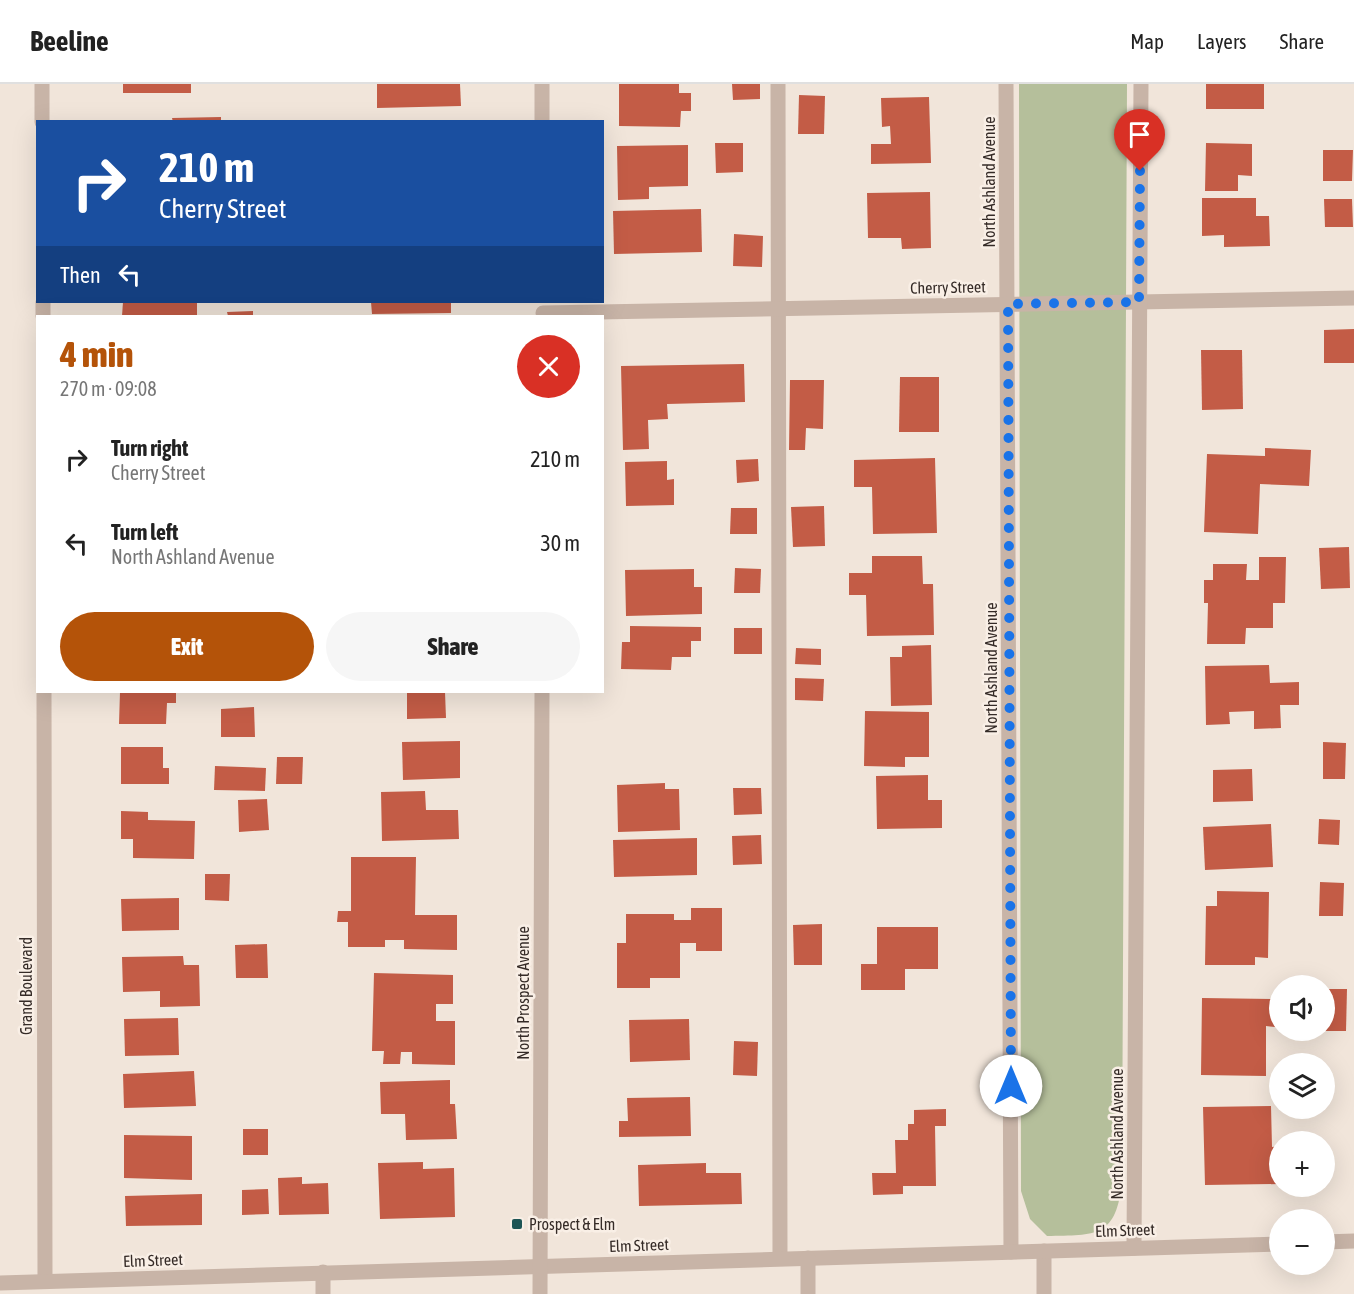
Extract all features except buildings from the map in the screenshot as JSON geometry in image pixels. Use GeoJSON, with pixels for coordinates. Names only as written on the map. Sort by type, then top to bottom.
{"type":"FeatureCollection","features":[{"type":"Feature","properties":{"kind":"street"},"geometry":{"type":"LineString","coordinates":[[42,84],[42,120]]}},
{"type":"Feature","properties":{"kind":"street"},"geometry":{"type":"LineString","coordinates":[[542,84],[542,120]]}},
{"type":"Feature","properties":{"kind":"street"},"geometry":{"type":"LineString","coordinates":[[778,84],[780,1258]]}},
{"type":"Feature","properties":{"kind":"street","name":"North Ashland Avenue"},"geometry":{"type":"LineString","coordinates":[[1006,84],[1011,1252]]}},
{"type":"Feature","properties":{"kind":"street","name":"North Ashland Avenue"},"geometry":{"type":"LineString","coordinates":[[1134,1248],[1141,84]]}},
{"type":"Feature","properties":{"kind":"street","name":"Cherry Street"},"geometry":{"type":"LineString","coordinates":[[543,310],[777,309],[1354,298]]}},
{"type":"Feature","properties":{"kind":"street","name":"Grand Boulevard"},"geometry":{"type":"LineString","coordinates":[[44,693],[45,1281]]}},
{"type":"Feature","properties":{"kind":"street","name":"North Prospect Avenue"},"geometry":{"type":"LineString","coordinates":[[540,1294],[542,693]]}},
{"type":"Feature","properties":{"kind":"street"},"geometry":{"type":"LineString","coordinates":[[1335,1242],[1354,1241]]}},
{"type":"Feature","properties":{"kind":"street","name":"Elm Street"},"geometry":{"type":"LineString","coordinates":[[0,1283],[45,1281],[93,1287],[322,1272],[1269,1244]]}},
{"type":"Feature","properties":{"kind":"street"},"geometry":{"type":"LineString","coordinates":[[1044,1251],[1044,1294]]}},
{"type":"Feature","properties":{"kind":"street"},"geometry":{"type":"LineString","coordinates":[[808,1258],[808,1294]]}},
{"type":"Feature","properties":{"kind":"street"},"geometry":{"type":"LineString","coordinates":[[322,1272],[323,1294]]}},
{"type":"Feature","properties":{"kind":"green space"},"geometry":{"type":"Polygon","coordinates":[[[1019,84],[1127,84],[1122,1180],[1115,1213],[1109,1223],[1091,1233],[1064,1236],[1047,1236],[1030,1219],[1021,1191],[1019,84]]]}},
{"type":"Feature","properties":{"kind":"place","name":"Prospect & Elm"},"geometry":{"type":"Point","coordinates":[517,1224]}},
{"type":"Feature","properties":{"kind":"route"},"geometry":{"type":"LineString","coordinates":[[1011,1086],[1008,304],[1139,302],[1140,171]]}}]}
